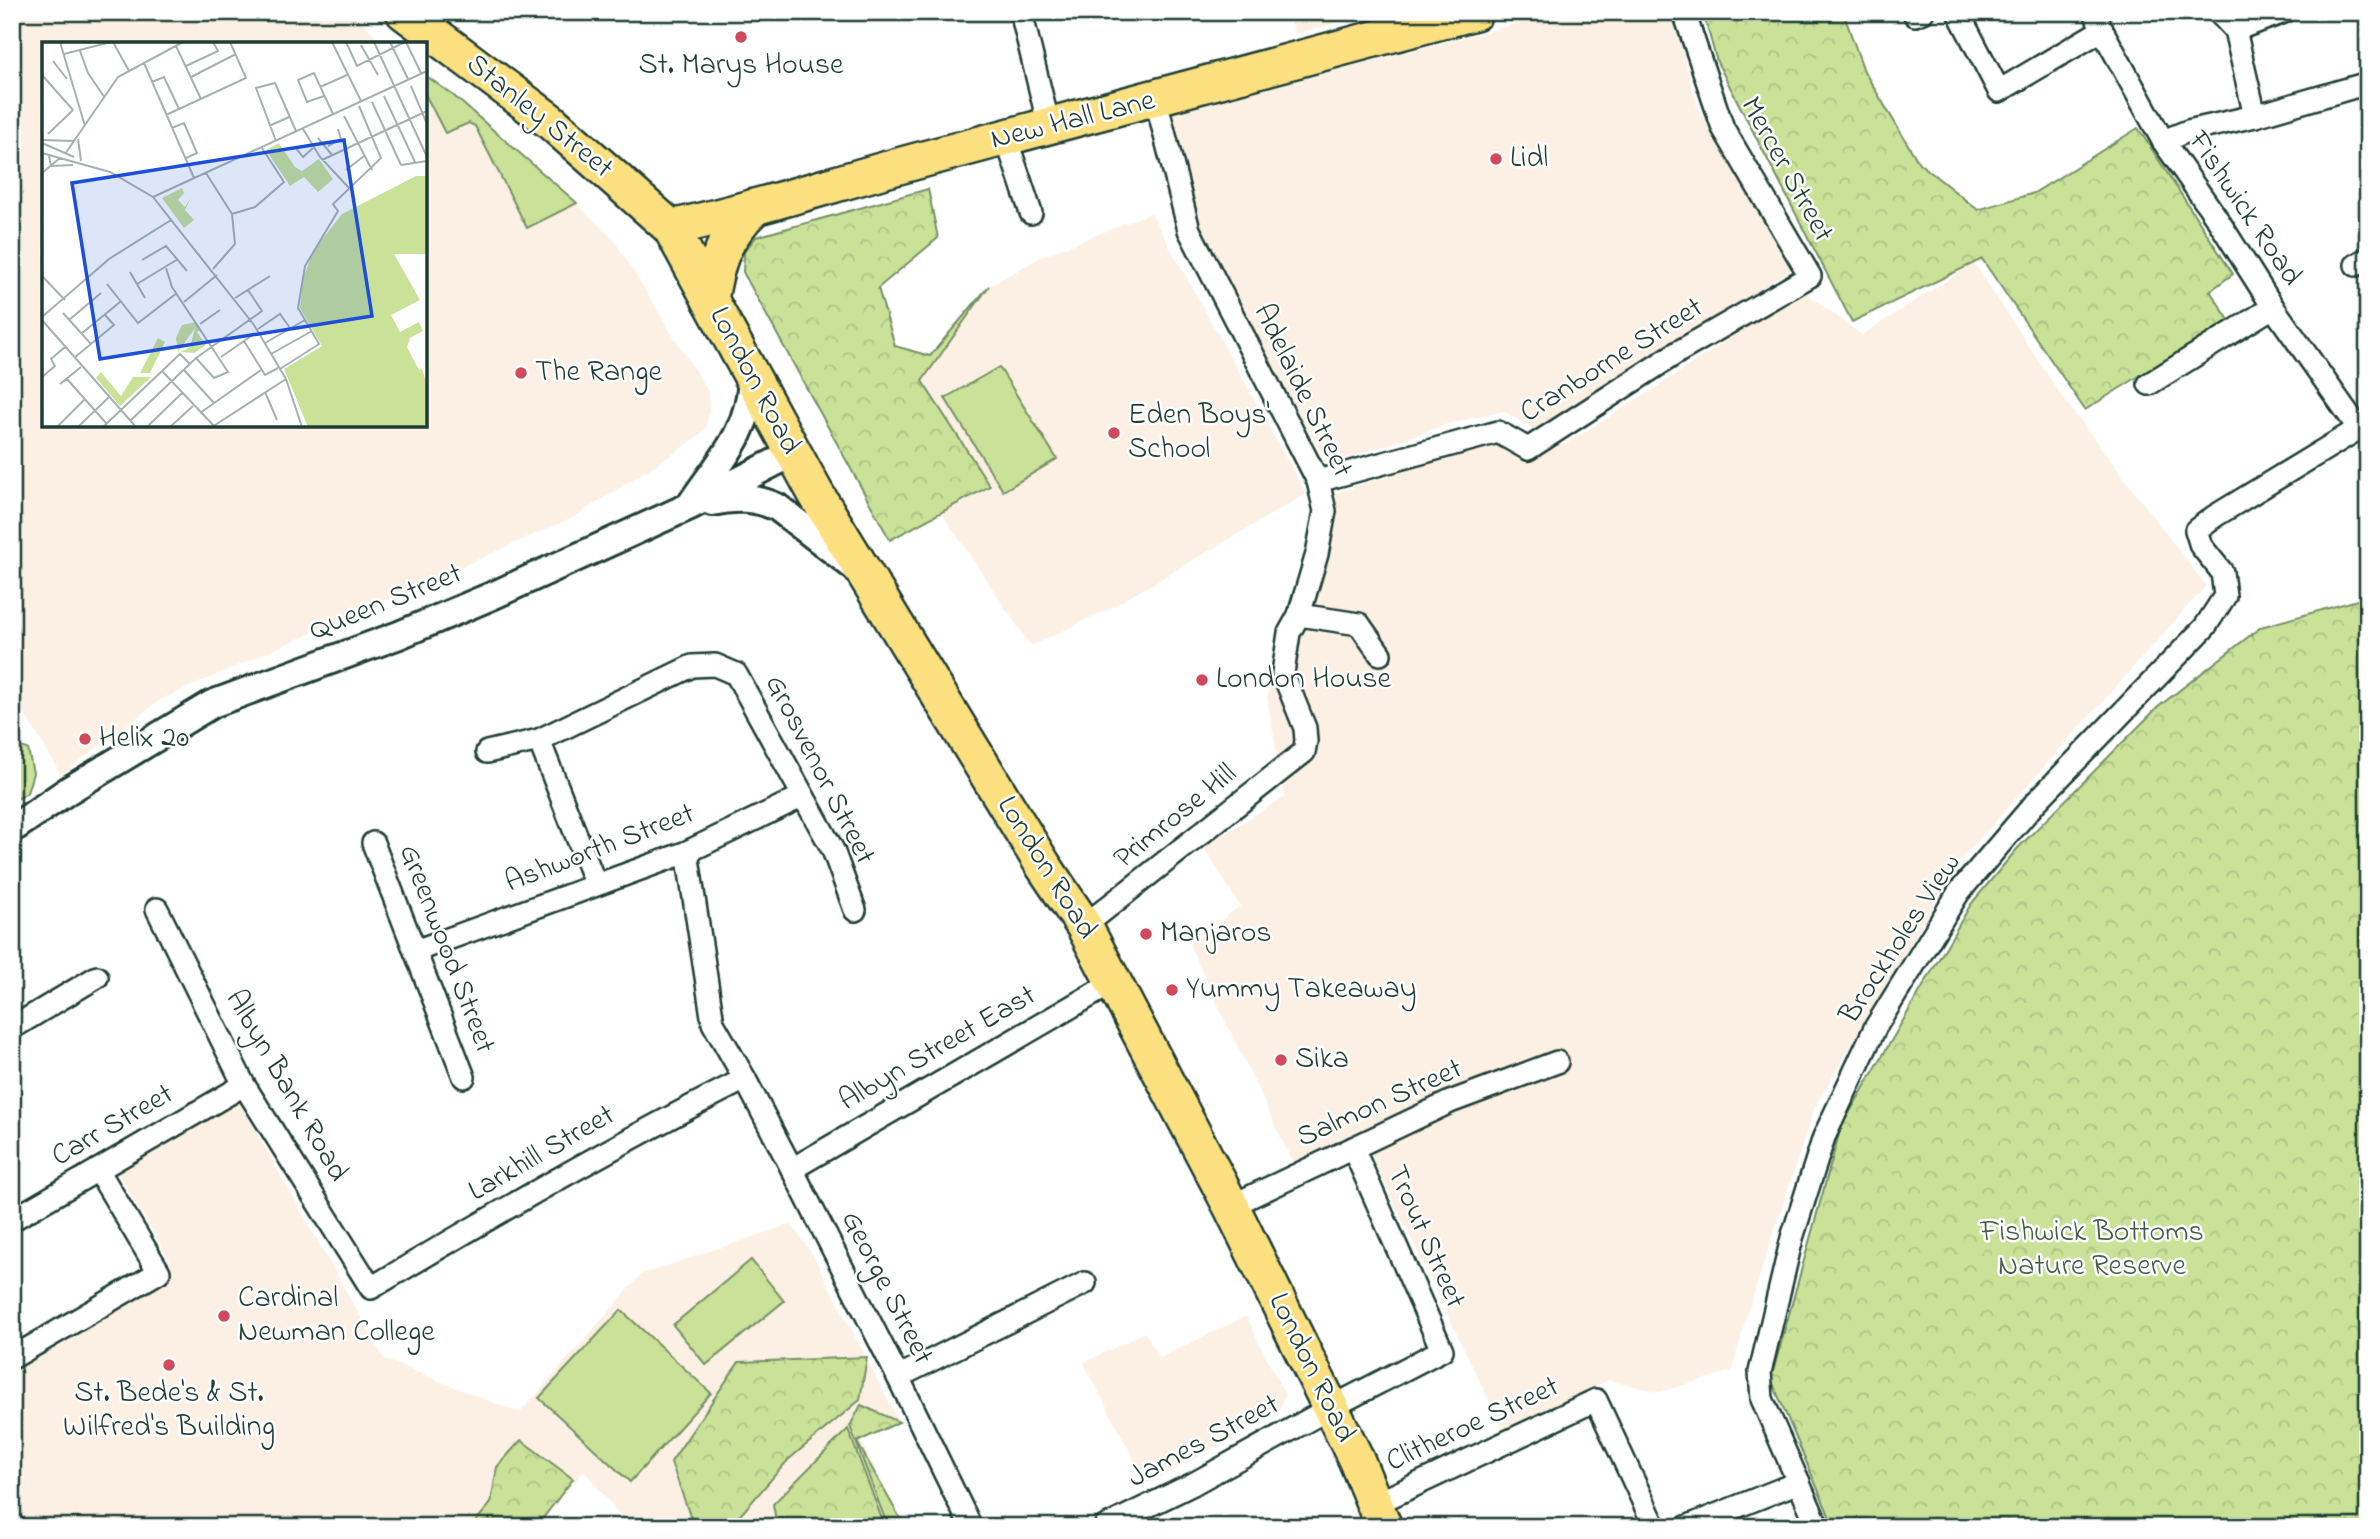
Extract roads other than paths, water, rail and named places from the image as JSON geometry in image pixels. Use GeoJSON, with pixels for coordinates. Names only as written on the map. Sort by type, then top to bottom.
{"type":"FeatureCollection","features":[{"type":"Feature","properties":{"kind":"highway","name":"Stanley Street"},"geometry":{"type":"LineString","coordinates":[[404,12],[550,121],[671,228]]}},
{"type":"Feature","properties":{"kind":"highway","name":"New Hall Lane"},"geometry":{"type":"LineString","coordinates":[[671,228],[1049,126],[1156,100],[1475,12]]}},
{"type":"Feature","properties":{"kind":"highway"},"geometry":{"type":"LineString","coordinates":[[710,300],[715,272],[727,240],[736,225],[755,207]]}},
{"type":"Feature","properties":{"kind":"highway","name":"London Road"},"geometry":{"type":"LineString","coordinates":[[671,228],[816,494],[1043,865],[1084,926],[1231,1206],[1356,1460],[1380,1515]]}},
{"type":"Feature","properties":{"kind":"street"},"geometry":{"type":"LineString","coordinates":[[1021,12],[1049,126]]}},
{"type":"Feature","properties":{"kind":"street","name":"Mercer Street"},"geometry":{"type":"LineString","coordinates":[[1684,12],[1723,128],[1810,276]]}},
{"type":"Feature","properties":{"kind":"street"},"geometry":{"type":"LineString","coordinates":[[1958,12],[1999,91],[2099,21]]}},
{"type":"Feature","properties":{"kind":"street"},"geometry":{"type":"LineString","coordinates":[[2218,12],[2235,30],[2255,116]]}},
{"type":"Feature","properties":{"kind":"street"},"geometry":{"type":"LineString","coordinates":[[2235,30],[2284,12]]}},
{"type":"Feature","properties":{"kind":"street","name":"Fishwick Road"},"geometry":{"type":"LineString","coordinates":[[2099,21],[2163,141],[2217,217],[2273,307],[2363,426]]}},
{"type":"Feature","properties":{"kind":"street"},"geometry":{"type":"LineString","coordinates":[[2163,141],[2188,131],[2255,116],[2368,83]]}},
{"type":"Feature","properties":{"kind":"street","name":"Adelaide Street"},"geometry":{"type":"LineString","coordinates":[[1156,100],[1189,230],[1318,481],[1325,511],[1317,554],[1299,615],[1289,633],[1283,673],[1305,728],[1304,752]]}},
{"type":"Feature","properties":{"kind":"street"},"geometry":{"type":"LineString","coordinates":[[1006,138],[1031,213]]}},
{"type":"Feature","properties":{"kind":"street","name":"Cranborne Street"},"geometry":{"type":"LineString","coordinates":[[1318,481],[1498,432],[1528,449],[1678,352],[1810,276]]}},
{"type":"Feature","properties":{"kind":"street"},"geometry":{"type":"LineString","coordinates":[[2149,384],[2273,307]]}},
{"type":"Feature","properties":{"kind":"street"},"geometry":{"type":"LineString","coordinates":[[690,506],[738,436],[750,402],[752,379]]}},
{"type":"Feature","properties":{"kind":"street","name":"Brockholes View"},"geometry":{"type":"LineString","coordinates":[[1818,1527],[1762,1399],[1760,1372],[1792,1238],[1824,1137],[1875,1028],[1959,892],[2036,802],[2205,627],[2225,596],[2222,572],[2201,546],[2196,530],[2363,426]]}},
{"type":"Feature","properties":{"kind":"street","name":"Queen Street"},"geometry":{"type":"LineString","coordinates":[[12,829],[69,790],[212,704],[411,630],[494,595],[690,506],[793,453]]}},
{"type":"Feature","properties":{"kind":"street"},"geometry":{"type":"LineString","coordinates":[[690,506],[732,498],[762,500],[788,514],[869,579]]}},
{"type":"Feature","properties":{"kind":"street"},"geometry":{"type":"LineString","coordinates":[[1299,615],[1359,624],[1380,654]]}},
{"type":"Feature","properties":{"kind":"street","name":"Grosvenor Street"},"geometry":{"type":"LineString","coordinates":[[487,752],[538,740],[692,666],[715,665],[736,674],[833,850],[855,910]]}},
{"type":"Feature","properties":{"kind":"street"},"geometry":{"type":"LineString","coordinates":[[538,740],[595,883]]}},
{"type":"Feature","properties":{"kind":"street","name":"Primrose Hill"},"geometry":{"type":"LineString","coordinates":[[1084,926],[1304,752]]}},
{"type":"Feature","properties":{"kind":"street","name":"Ashworth Street"},"geometry":{"type":"LineString","coordinates":[[415,951],[595,883],[687,852],[803,796]]}},
{"type":"Feature","properties":{"kind":"street","name":"Greenwood Street"},"geometry":{"type":"LineString","coordinates":[[373,843],[464,1077]]}},
{"type":"Feature","properties":{"kind":"street","name":"George Street"},"geometry":{"type":"LineString","coordinates":[[687,852],[713,1023],[792,1169],[971,1527]]}},
{"type":"Feature","properties":{"kind":"street","name":"Albyn Bank Road"},"geometry":{"type":"LineString","coordinates":[[157,909],[244,1085],[371,1288]]}},
{"type":"Feature","properties":{"kind":"street"},"geometry":{"type":"LineString","coordinates":[[12,1028],[97,977]]}},
{"type":"Feature","properties":{"kind":"street","name":"Albyn Street East"},"geometry":{"type":"LineString","coordinates":[[792,1169],[1114,982]]}},
{"type":"Feature","properties":{"kind":"street","name":"Salmon Street"},"geometry":{"type":"LineString","coordinates":[[1231,1206],[1450,1102],[1557,1062]]}},
{"type":"Feature","properties":{"kind":"street","name":"Larkhill Street"},"geometry":{"type":"LineString","coordinates":[[371,1288],[511,1204],[656,1124],[745,1079]]}},
{"type":"Feature","properties":{"kind":"street","name":"Carr Street"},"geometry":{"type":"LineString","coordinates":[[12,1220],[244,1085]]}},
{"type":"Feature","properties":{"kind":"street","name":"Trout Street"},"geometry":{"type":"LineString","coordinates":[[1353,1148],[1442,1350]]}},
{"type":"Feature","properties":{"kind":"street"},"geometry":{"type":"LineString","coordinates":[[12,1358],[159,1272],[98,1170]]}},
{"type":"Feature","properties":{"kind":"street"},"geometry":{"type":"LineString","coordinates":[[898,1377],[1085,1283]]}},
{"type":"Feature","properties":{"kind":"street","name":"James Street"},"geometry":{"type":"LineString","coordinates":[[1105,1527],[1193,1484],[1442,1350]]}},
{"type":"Feature","properties":{"kind":"street","name":"Clitheroe Street"},"geometry":{"type":"LineString","coordinates":[[1380,1515],[1596,1400],[1655,1527]]}},
{"type":"Feature","properties":{"kind":"street"},"geometry":{"type":"LineString","coordinates":[[1686,1527],[1799,1482]]}},
{"type":"Feature","properties":{"kind":"place","name":"St. Marys House"},"geometry":{"type":"Point","coordinates":[741,37]}},
{"type":"Feature","properties":{"kind":"place","name":"Lidl"},"geometry":{"type":"Point","coordinates":[1496,159]}},
{"type":"Feature","properties":{"kind":"place","name":"The Range"},"geometry":{"type":"Point","coordinates":[521,373]}},
{"type":"Feature","properties":{"kind":"place","name":"Eden Boys' School"},"geometry":{"type":"Point","coordinates":[1114,433]}},
{"type":"Feature","properties":{"kind":"place","name":"London House"},"geometry":{"type":"Point","coordinates":[1202,680]}},
{"type":"Feature","properties":{"kind":"place","name":"Helix 20"},"geometry":{"type":"Point","coordinates":[85,739]}},
{"type":"Feature","properties":{"kind":"place","name":"Manjaros"},"geometry":{"type":"Point","coordinates":[1146,934]}},
{"type":"Feature","properties":{"kind":"place","name":"Yummy Takeaway"},"geometry":{"type":"Point","coordinates":[1172,990]}},
{"type":"Feature","properties":{"kind":"place","name":"Sika"},"geometry":{"type":"Point","coordinates":[1281,1060]}},
{"type":"Feature","properties":{"kind":"place","name":"Cardinal Newman College"},"geometry":{"type":"Point","coordinates":[224,1316]}},
{"type":"Feature","properties":{"kind":"place","name":"St. Bede's & St. Wilfred's Building"},"geometry":{"type":"Point","coordinates":[169,1365]}},
{"type":"Feature","properties":{"kind":"park label","name":"Fishwick Bottoms Nature Reserve"},"geometry":{"type":"Point","coordinates":[2092,1250]}}]}
